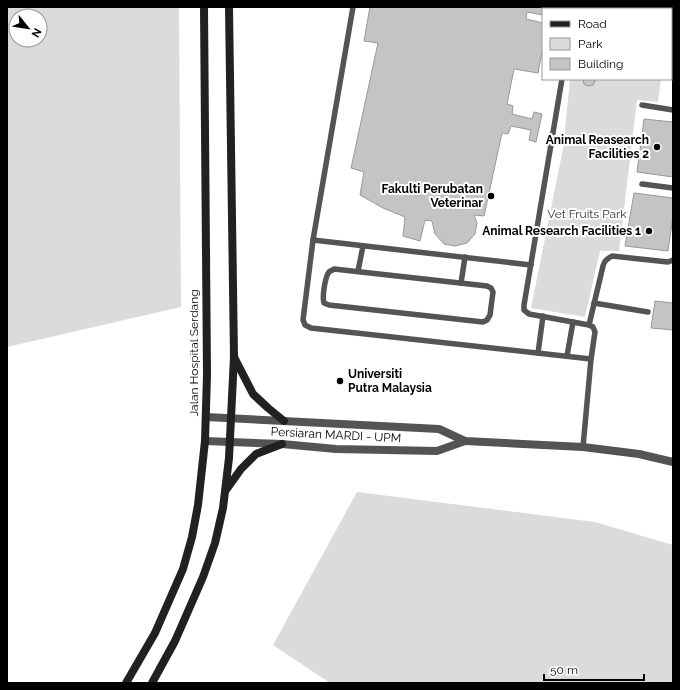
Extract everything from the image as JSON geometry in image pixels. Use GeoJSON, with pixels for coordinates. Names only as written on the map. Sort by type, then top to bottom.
{"type":"FeatureCollection","features":[{"type":"Feature","properties":{"kind":"main road","name":"Jalan Hospital Serdang"},"geometry":{"type":"LineString","coordinates":[[126,683],[155,633],[183,569],[192,537],[198,505],[205,441],[207,367],[204,7]]}},
{"type":"Feature","properties":{"kind":"main road"},"geometry":{"type":"LineString","coordinates":[[152,683],[175,641],[203,577],[215,542],[226,490],[231,441],[234,357],[229,7]]}},
{"type":"Feature","properties":{"kind":"main road"},"geometry":{"type":"LineString","coordinates":[[234,357],[253,394],[284,421]]}},
{"type":"Feature","properties":{"kind":"main road"},"geometry":{"type":"LineString","coordinates":[[226,490],[241,469],[256,454],[282,444]]}},
{"type":"Feature","properties":{"kind":"street","name":"Persiaran MARDI - UPM"},"geometry":{"type":"LineString","coordinates":[[206,417],[439,429],[464,441],[583,447],[639,454],[673,462]]}},
{"type":"Feature","properties":{"kind":"street","name":"Persiaran MARDI - UPM"},"geometry":{"type":"LineString","coordinates":[[205,441],[282,444],[336,449],[437,451],[464,441]]}},
{"type":"Feature","properties":{"kind":"lane"},"geometry":{"type":"LineString","coordinates":[[353,7],[313,240],[303,320],[306,325],[311,328],[351,333],[591,359]]}},
{"type":"Feature","properties":{"kind":"lane"},"geometry":{"type":"LineString","coordinates":[[562,80],[524,310],[529,314],[593,327],[595,332],[583,447]]}},
{"type":"Feature","properties":{"kind":"lane"},"geometry":{"type":"LineString","coordinates":[[642,105],[673,110]]}},
{"type":"Feature","properties":{"kind":"lane"},"geometry":{"type":"LineString","coordinates":[[642,184],[673,188]]}},
{"type":"Feature","properties":{"kind":"lane"},"geometry":{"type":"LineString","coordinates":[[313,240],[531,265]]}},
{"type":"Feature","properties":{"kind":"lane"},"geometry":{"type":"LineString","coordinates":[[358,271],[363,246]]}},
{"type":"Feature","properties":{"kind":"lane"},"geometry":{"type":"LineString","coordinates":[[589,325],[604,262],[612,256],[668,262],[673,260]]}},
{"type":"Feature","properties":{"kind":"lane"},"geometry":{"type":"LineString","coordinates":[[461,283],[465,257]]}},
{"type":"Feature","properties":{"kind":"lane"},"geometry":{"type":"LineString","coordinates":[[334,268],[461,283],[488,286],[491,288],[493,292],[488,320],[483,322],[329,305],[324,303],[323,299],[327,276],[329,271],[334,268]]}},
{"type":"Feature","properties":{"kind":"lane"},"geometry":{"type":"LineString","coordinates":[[594,303],[648,312]]}},
{"type":"Feature","properties":{"kind":"lane"},"geometry":{"type":"LineString","coordinates":[[538,353],[543,316]]}},
{"type":"Feature","properties":{"kind":"lane"},"geometry":{"type":"LineString","coordinates":[[567,356],[572,322]]}},
{"type":"Feature","properties":{"kind":"green space"},"geometry":{"type":"Polygon","coordinates":[[[7,7],[179,7],[181,307],[7,347],[7,7]]]}},
{"type":"Feature","properties":{"kind":"green space","name":"Vet Fruits Park"},"geometry":{"type":"Polygon","coordinates":[[[570,80],[661,80],[658,102],[637,100],[619,251],[600,251],[585,317],[531,308],[563,149],[570,80]]]}},
{"type":"Feature","properties":{"kind":"green space"},"geometry":{"type":"Polygon","coordinates":[[[357,492],[595,522],[673,545],[673,683],[330,683],[273,645],[357,492]]]}},
{"type":"Feature","properties":{"kind":"building"},"geometry":{"type":"Polygon","coordinates":[[[370,7],[550,7],[542,8],[542,15],[527,12],[526,19],[542,23],[542,52],[538,73],[514,69],[507,104],[513,106],[512,114],[532,119],[534,112],[542,114],[536,142],[529,140],[531,130],[511,126],[508,134],[502,133],[484,216],[474,215],[477,223],[475,234],[467,243],[455,246],[444,244],[435,234],[432,221],[425,220],[420,241],[403,236],[405,217],[383,208],[360,195],[364,172],[351,168],[378,43],[364,41],[370,7]]]}},
{"type":"Feature","properties":{"kind":"building"},"geometry":{"type":"Polygon","coordinates":[[[583,80],[595,80],[593,85],[588,86],[584,84],[583,80]]]}},
{"type":"Feature","properties":{"kind":"building","name":"Animal Reasearch Facilities 2"},"geometry":{"type":"Polygon","coordinates":[[[644,119],[673,122],[673,177],[637,172],[644,119]]]}},
{"type":"Feature","properties":{"kind":"building","name":"Animal Research Facilities 1"},"geometry":{"type":"Polygon","coordinates":[[[634,193],[673,198],[673,216],[668,251],[625,246],[634,193]]]}},
{"type":"Feature","properties":{"kind":"building"},"geometry":{"type":"Polygon","coordinates":[[[655,301],[673,303],[673,330],[651,328],[655,301]]]}},
{"type":"Feature","properties":{"kind":"place","name":"Animal Reasearch Facilities 2"},"geometry":{"type":"Point","coordinates":[657,147]}},
{"type":"Feature","properties":{"kind":"place","name":"Fakulti Perubatan Veterinar"},"geometry":{"type":"Point","coordinates":[491,196]}},
{"type":"Feature","properties":{"kind":"place","name":"Animal Research Facilities 1"},"geometry":{"type":"Point","coordinates":[649,231]}},
{"type":"Feature","properties":{"kind":"place","name":"Universiti Putra Malaysia"},"geometry":{"type":"Point","coordinates":[340,381]}}]}
